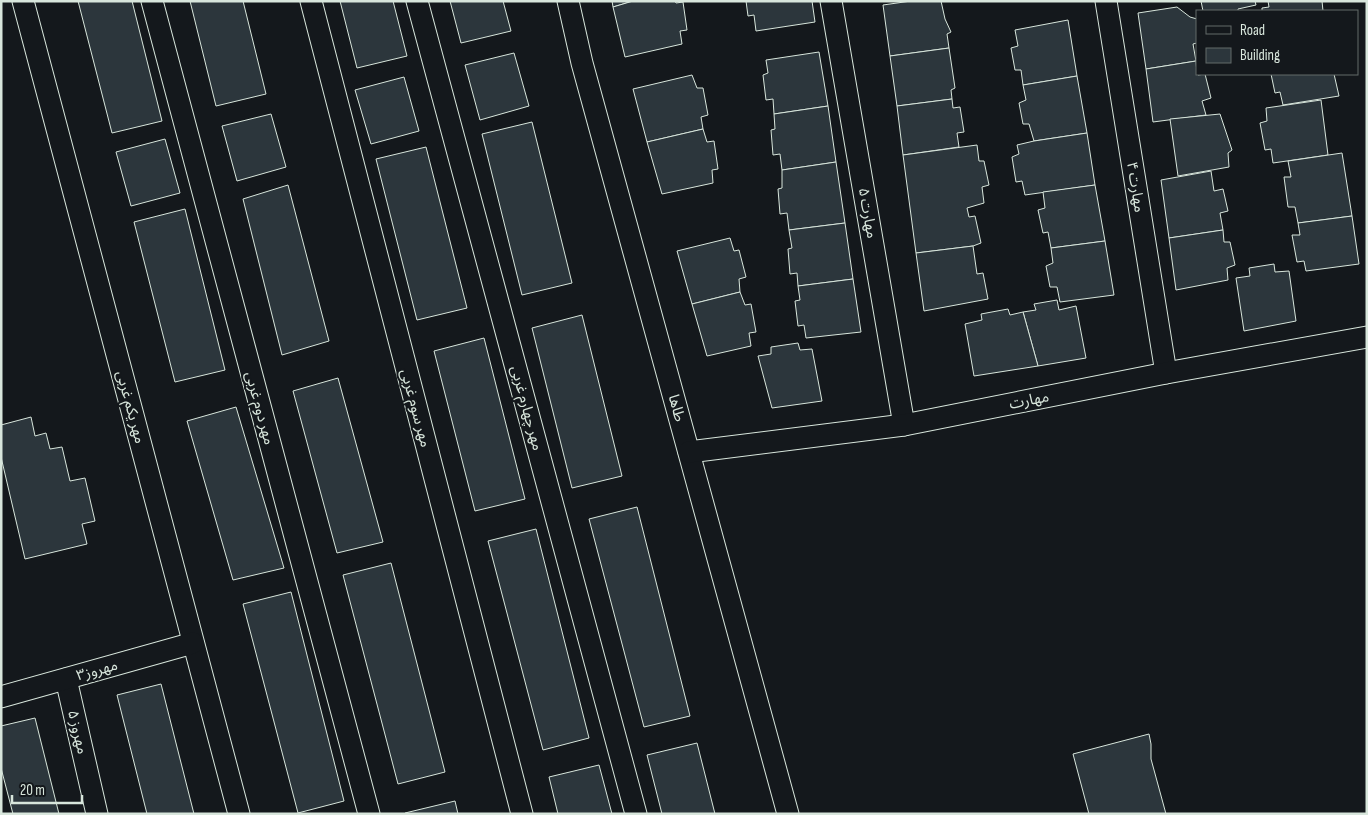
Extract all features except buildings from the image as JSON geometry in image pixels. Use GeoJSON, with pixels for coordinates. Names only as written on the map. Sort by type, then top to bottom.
{"type":"FeatureCollection","features":[{"type":"Feature","properties":{"kind":"street","name":"مهر یکم غربی"},"geometry":{"type":"LineString","coordinates":[[23,1],[239,814]]}},
{"type":"Feature","properties":{"kind":"street","name":"مهر دوم غربی"},"geometry":{"type":"LineString","coordinates":[[152,1],[369,814]]}},
{"type":"Feature","properties":{"kind":"street","name":"مهر سوم غربی"},"geometry":{"type":"LineString","coordinates":[[311,1],[522,814]]}},
{"type":"Feature","properties":{"kind":"street","name":"مهر چهارم غربی"},"geometry":{"type":"LineString","coordinates":[[417,1],[636,814]]}},
{"type":"Feature","properties":{"kind":"street","name":"طاها"},"geometry":{"type":"LineString","coordinates":[[568,1],[582,62],[788,814]]}},
{"type":"Feature","properties":{"kind":"street","name":"مهارت ۵"},"geometry":{"type":"LineString","coordinates":[[831,1],[904,425]]}},
{"type":"Feature","properties":{"kind":"street","name":"مهارت ۴"},"geometry":{"type":"LineString","coordinates":[[1106,1],[1166,373]]}},
{"type":"Feature","properties":{"kind":"street","name":"مهارت"},"geometry":{"type":"LineString","coordinates":[[689,452],[904,425],[1166,373],[1367,337]]}},
{"type":"Feature","properties":{"kind":"street","name":"مهروز۳"},"geometry":{"type":"LineString","coordinates":[[1,697],[194,643]]}},
{"type":"Feature","properties":{"kind":"street","name":"مهروز ۵"},"geometry":{"type":"LineString","coordinates":[[66,679],[98,814]]}}]}
